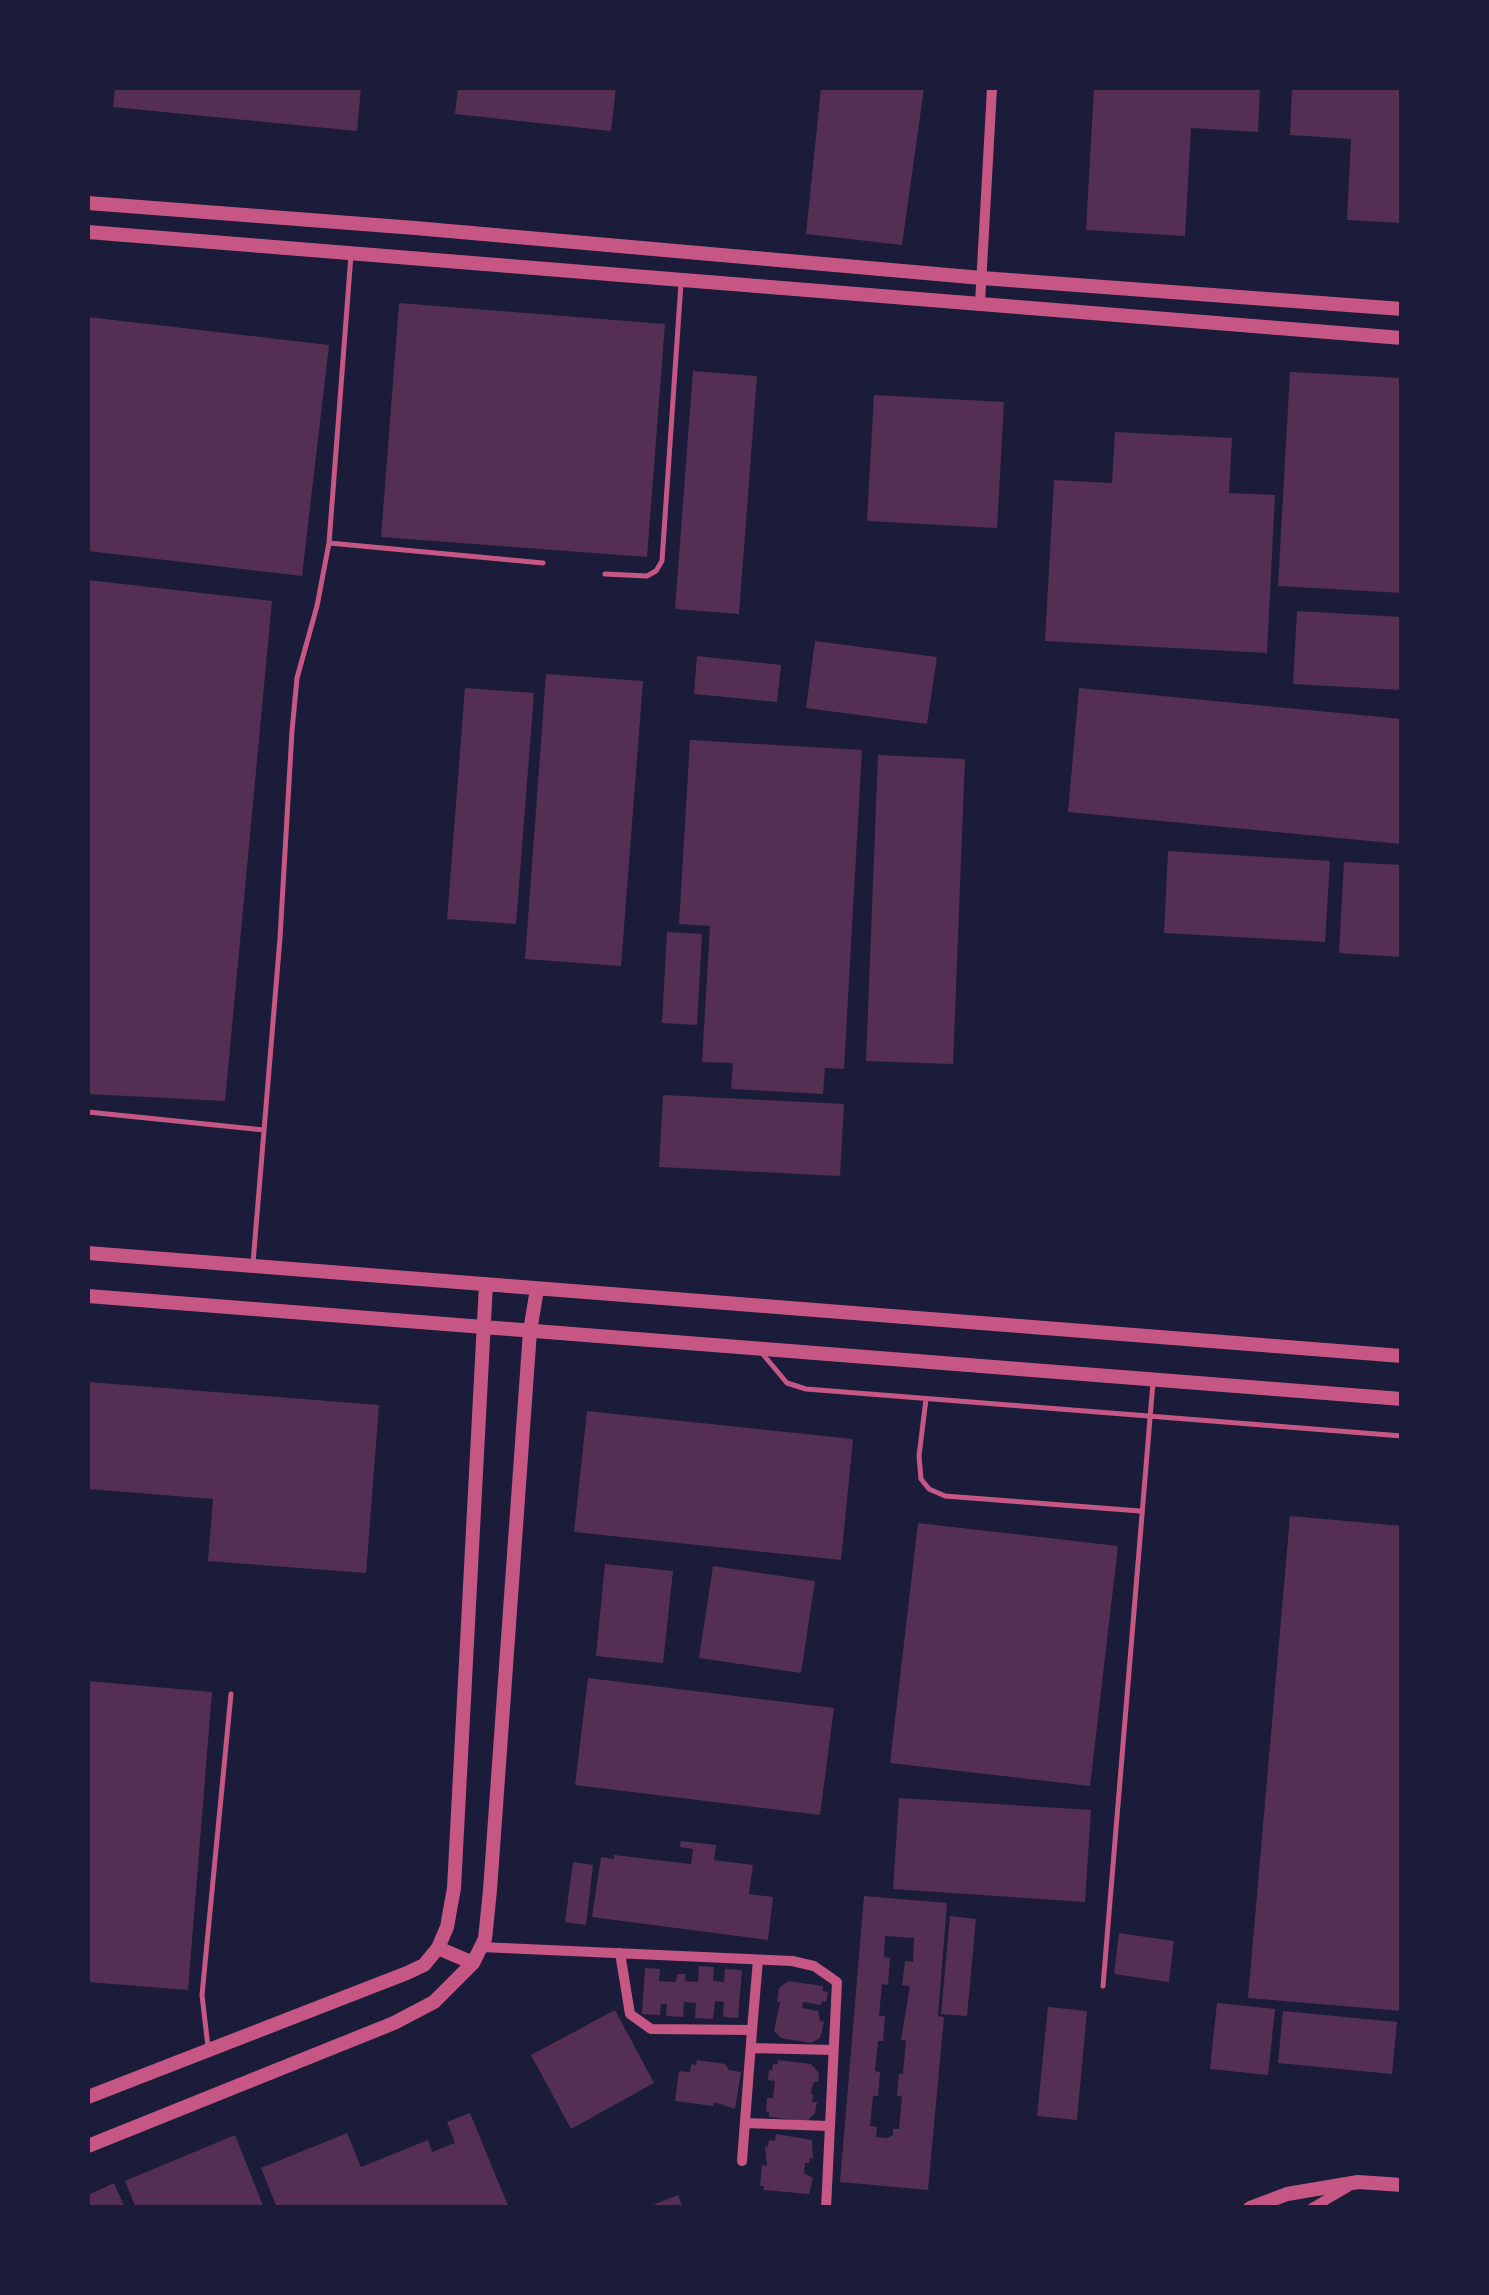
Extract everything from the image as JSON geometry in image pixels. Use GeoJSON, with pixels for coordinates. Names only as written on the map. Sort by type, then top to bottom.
{"type":"FeatureCollection","features":[{"type":"Feature","properties":{"kind":"street"},"geometry":{"type":"LineString","coordinates":[[980,303],[992,88]]}},
{"type":"Feature","properties":{"kind":"street"},"geometry":{"type":"LineString","coordinates":[[88,204],[1402,309]]}},
{"type":"Feature","properties":{"kind":"street"},"geometry":{"type":"LineString","coordinates":[[88,232],[1402,338]]}},
{"type":"Feature","properties":{"kind":"street"},"geometry":{"type":"LineString","coordinates":[[88,1252],[1402,1356]]}},
{"type":"Feature","properties":{"kind":"street"},"geometry":{"type":"LineString","coordinates":[[88,2098],[407,1973],[424,1965],[438,1948],[447,1927],[454,1888],[486,1284]]}},
{"type":"Feature","properties":{"kind":"street"},"geometry":{"type":"LineString","coordinates":[[88,2146],[394,2023],[434,2002],[473,1963],[485,1939],[490,1890],[530,1332],[537,1289]]}},
{"type":"Feature","properties":{"kind":"street"},"geometry":{"type":"LineString","coordinates":[[88,1296],[1402,1398]]}},
{"type":"Feature","properties":{"kind":"street"},"geometry":{"type":"LineString","coordinates":[[481,1947],[758,1960],[814,1966],[838,1982],[826,2208]]}},
{"type":"Feature","properties":{"kind":"street"},"geometry":{"type":"LineString","coordinates":[[438,1948],[473,1963]]}},
{"type":"Feature","properties":{"kind":"street"},"geometry":{"type":"LineString","coordinates":[[620,1953],[630,2014],[651,2029],[752,2030]]}},
{"type":"Feature","properties":{"kind":"street"},"geometry":{"type":"LineString","coordinates":[[742,2161],[758,1960]]}},
{"type":"Feature","properties":{"kind":"street"},"geometry":{"type":"LineString","coordinates":[[750,2048],[834,2050]]}},
{"type":"Feature","properties":{"kind":"street"},"geometry":{"type":"LineString","coordinates":[[744,2123],[829,2126]]}},
{"type":"Feature","properties":{"kind":"street"},"geometry":{"type":"LineString","coordinates":[[1250,2208],[1287,2194],[1358,2182],[1402,2184]]}},
{"type":"Feature","properties":{"kind":"street"},"geometry":{"type":"LineString","coordinates":[[1312,2208],[1358,2182]]}},
{"type":"Feature","properties":{"kind":"lane"},"geometry":{"type":"LineString","coordinates":[[253,1266],[297,678],[329,543],[351,251]]}},
{"type":"Feature","properties":{"kind":"lane"},"geometry":{"type":"LineString","coordinates":[[605,574],[647,576],[656,572],[662,561],[681,278]]}},
{"type":"Feature","properties":{"kind":"lane"},"geometry":{"type":"LineString","coordinates":[[329,543],[544,563]]}},
{"type":"Feature","properties":{"kind":"lane"},"geometry":{"type":"LineString","coordinates":[[88,1112],[264,1130]]}},
{"type":"Feature","properties":{"kind":"lane"},"geometry":{"type":"LineString","coordinates":[[759,1349],[787,1383],[806,1389],[1402,1436]]}},
{"type":"Feature","properties":{"kind":"lane"},"geometry":{"type":"LineString","coordinates":[[1104,1986],[1153,1380]]}},
{"type":"Feature","properties":{"kind":"lane"},"geometry":{"type":"LineString","coordinates":[[926,1399],[919,1456],[921,1478],[928,1489],[946,1496],[1142,1511]]}},
{"type":"Feature","properties":{"kind":"lane"},"geometry":{"type":"LineString","coordinates":[[209,2050],[202,1995],[231,1694]]}},
{"type":"Feature","properties":{"kind":"building"},"geometry":{"type":"Polygon","coordinates":[[[115,88],[361,88],[357,131],[113,107],[115,88]]]}},
{"type":"Feature","properties":{"kind":"building"},"geometry":{"type":"Polygon","coordinates":[[[458,88],[616,88],[611,131],[455,114],[458,88]]]}},
{"type":"Feature","properties":{"kind":"building"},"geometry":{"type":"Polygon","coordinates":[[[821,88],[924,88],[902,245],[806,234],[821,88]]]}},
{"type":"Feature","properties":{"kind":"building"},"geometry":{"type":"Polygon","coordinates":[[[1094,88],[1260,88],[1258,132],[1191,128],[1185,236],[1086,230],[1094,88]]]}},
{"type":"Feature","properties":{"kind":"building"},"geometry":{"type":"Polygon","coordinates":[[[1292,88],[1402,88],[1402,223],[1347,220],[1351,139],[1290,135],[1292,88]]]}},
{"type":"Feature","properties":{"kind":"building"},"geometry":{"type":"Polygon","coordinates":[[[399,303],[665,324],[647,557],[381,537],[399,303]]]}},
{"type":"Feature","properties":{"kind":"building"},"geometry":{"type":"Polygon","coordinates":[[[88,317],[329,345],[302,576],[88,551],[88,317]]]}},
{"type":"Feature","properties":{"kind":"building"},"geometry":{"type":"Polygon","coordinates":[[[693,371],[757,376],[739,614],[675,609],[693,371]]]}},
{"type":"Feature","properties":{"kind":"building"},"geometry":{"type":"Polygon","coordinates":[[[1290,372],[1402,378],[1402,593],[1278,586],[1290,372]]]}},
{"type":"Feature","properties":{"kind":"building"},"geometry":{"type":"Polygon","coordinates":[[[874,395],[1004,402],[997,528],[867,521],[874,395]]]}},
{"type":"Feature","properties":{"kind":"building"},"geometry":{"type":"Polygon","coordinates":[[[1115,432],[1232,438],[1229,493],[1275,495],[1267,653],[1045,641],[1054,480],[1112,483],[1115,432]]]}},
{"type":"Feature","properties":{"kind":"building"},"geometry":{"type":"Polygon","coordinates":[[[88,580],[272,601],[225,1101],[88,1094],[88,580]]]}},
{"type":"Feature","properties":{"kind":"building"},"geometry":{"type":"Polygon","coordinates":[[[1297,611],[1402,617],[1402,690],[1293,684],[1297,611]]]}},
{"type":"Feature","properties":{"kind":"building"},"geometry":{"type":"Polygon","coordinates":[[[815,641],[937,657],[927,724],[806,708],[815,641]]]}},
{"type":"Feature","properties":{"kind":"building"},"geometry":{"type":"Polygon","coordinates":[[[697,656],[781,665],[777,702],[694,694],[697,656]]]}},
{"type":"Feature","properties":{"kind":"building"},"geometry":{"type":"Polygon","coordinates":[[[546,674],[643,681],[621,966],[525,959],[546,674]]]}},
{"type":"Feature","properties":{"kind":"building"},"geometry":{"type":"Polygon","coordinates":[[[465,688],[534,693],[516,924],[447,919],[465,688]]]}},
{"type":"Feature","properties":{"kind":"building"},"geometry":{"type":"Polygon","coordinates":[[[1079,688],[1402,719],[1401,844],[1068,812],[1079,688]]]}},
{"type":"Feature","properties":{"kind":"building"},"geometry":{"type":"Polygon","coordinates":[[[690,740],[862,750],[844,1069],[825,1068],[823,1094],[731,1089],[733,1063],[702,1062],[710,926],[679,924],[690,740]]]}},
{"type":"Feature","properties":{"kind":"building"},"geometry":{"type":"Polygon","coordinates":[[[878,755],[965,759],[953,1064],[866,1061],[878,755]]]}},
{"type":"Feature","properties":{"kind":"building"},"geometry":{"type":"Polygon","coordinates":[[[1168,851],[1330,861],[1325,942],[1164,933],[1168,851]]]}},
{"type":"Feature","properties":{"kind":"building"},"geometry":{"type":"Polygon","coordinates":[[[1344,862],[1402,865],[1402,957],[1339,953],[1344,862]]]}},
{"type":"Feature","properties":{"kind":"building"},"geometry":{"type":"Polygon","coordinates":[[[667,932],[702,934],[697,1025],[662,1023],[667,932]]]}},
{"type":"Feature","properties":{"kind":"building"},"geometry":{"type":"Polygon","coordinates":[[[663,1095],[844,1104],[840,1176],[659,1167],[663,1095]]]}},
{"type":"Feature","properties":{"kind":"building"},"geometry":{"type":"Polygon","coordinates":[[[88,1382],[379,1405],[366,1573],[208,1561],[213,1499],[88,1489],[88,1382]]]}},
{"type":"Feature","properties":{"kind":"building"},"geometry":{"type":"Polygon","coordinates":[[[587,1411],[853,1439],[841,1560],[574,1532],[587,1411]]]}},
{"type":"Feature","properties":{"kind":"building"},"geometry":{"type":"Polygon","coordinates":[[[1290,1516],[1402,1526],[1402,2011],[1248,1998],[1290,1516]]]}},
{"type":"Feature","properties":{"kind":"building"},"geometry":{"type":"Polygon","coordinates":[[[918,1523],[1118,1546],[1090,1786],[890,1763],[918,1523]]]}},
{"type":"Feature","properties":{"kind":"building"},"geometry":{"type":"Polygon","coordinates":[[[605,1564],[673,1571],[663,1663],[596,1656],[605,1564]]]}},
{"type":"Feature","properties":{"kind":"building"},"geometry":{"type":"Polygon","coordinates":[[[713,1566],[815,1581],[801,1673],[699,1658],[713,1566]]]}},
{"type":"Feature","properties":{"kind":"building"},"geometry":{"type":"Polygon","coordinates":[[[588,1678],[834,1708],[820,1815],[575,1785],[588,1678]]]}},
{"type":"Feature","properties":{"kind":"building"},"geometry":{"type":"Polygon","coordinates":[[[88,1681],[212,1692],[188,1990],[88,1982],[88,1681]]]}},
{"type":"Feature","properties":{"kind":"building"},"geometry":{"type":"Polygon","coordinates":[[[899,1798],[1091,1810],[1085,1902],[893,1889],[899,1798]]]}},
{"type":"Feature","properties":{"kind":"building"},"geometry":{"type":"Polygon","coordinates":[[[681,1841],[716,1845],[714,1860],[753,1865],[749,1894],[773,1897],[768,1940],[592,1917],[601,1857],[614,1859],[614,1855],[691,1864],[693,1849],[680,1847],[681,1841]]]}},
{"type":"Feature","properties":{"kind":"building"},"geometry":{"type":"Polygon","coordinates":[[[573,1862],[593,1865],[586,1925],[565,1922],[573,1862]]]}},
{"type":"Feature","properties":{"kind":"building"},"geometry":{"type":"Polygon","coordinates":[[[864,1896],[947,1903],[938,2016],[944,2017],[928,2190],[840,2182],[864,1896]],[[885,1936],[884,1957],[890,1958],[888,1985],[882,1984],[879,2016],[885,2016],[883,2041],[878,2041],[878,2096],[873,2096],[870,2126],[877,2127],[876,2137],[888,2138],[893,2129],[899,2129],[902,2096],[897,2096],[906,2040],[901,2040],[910,1986],[902,1985],[905,1961],[913,1962],[914,1938],[885,1936]]]}},
{"type":"Feature","properties":{"kind":"building"},"geometry":{"type":"Polygon","coordinates":[[[950,1916],[976,1919],[967,2016],[941,2014],[950,1916]]]}},
{"type":"Feature","properties":{"kind":"building"},"geometry":{"type":"Polygon","coordinates":[[[1119,1933],[1174,1941],[1169,1982],[1114,1974],[1119,1933]]]}},
{"type":"Feature","properties":{"kind":"building"},"geometry":{"type":"Polygon","coordinates":[[[699,1966],[714,1967],[713,1981],[724,1982],[725,1969],[742,1970],[738,2018],[723,2017],[724,2002],[715,2001],[713,2019],[695,2018],[696,2003],[684,2002],[683,2017],[666,2016],[667,2004],[661,2004],[660,2015],[642,2014],[645,1968],[660,1969],[659,1981],[676,1982],[677,1974],[686,1974],[685,1981],[698,1982],[699,1966]]]}},
{"type":"Feature","properties":{"kind":"building"},"geometry":{"type":"Polygon","coordinates":[[[788,1981],[823,1986],[823,1991],[828,1992],[821,2005],[803,2002],[802,2008],[818,2011],[820,2021],[824,2022],[820,2038],[811,2043],[781,2038],[774,2031],[779,1988],[788,1981]]]}},
{"type":"Feature","properties":{"kind":"building"},"geometry":{"type":"Polygon","coordinates":[[[1217,2003],[1275,2009],[1268,2075],[1210,2069],[1217,2003]]]}},
{"type":"Feature","properties":{"kind":"building"},"geometry":{"type":"Polygon","coordinates":[[[1048,2007],[1087,2011],[1077,2120],[1037,2116],[1048,2007]]]}},
{"type":"Feature","properties":{"kind":"building"},"geometry":{"type":"Polygon","coordinates":[[[615,2010],[654,2083],[571,2129],[531,2055],[615,2010]]]}},
{"type":"Feature","properties":{"kind":"building"},"geometry":{"type":"Polygon","coordinates":[[[1283,2011],[1397,2022],[1392,2074],[1278,2063],[1283,2011]]]}},
{"type":"Feature","properties":{"kind":"building"},"geometry":{"type":"Polygon","coordinates":[[[697,2060],[725,2064],[729,2070],[741,2072],[735,2109],[714,2102],[713,2106],[675,2101],[679,2071],[690,2072],[691,2064],[696,2065],[697,2060]]]}},
{"type":"Feature","properties":{"kind":"building"},"geometry":{"type":"Polygon","coordinates":[[[778,2060],[811,2064],[819,2073],[810,2094],[812,2102],[817,2102],[815,2113],[807,2121],[769,2117],[766,2112],[775,2081],[768,2080],[769,2070],[778,2060]]]}},
{"type":"Feature","properties":{"kind":"building"},"geometry":{"type":"Polygon","coordinates":[[[470,2113],[509,2208],[277,2208],[261,2168],[347,2133],[361,2167],[428,2140],[432,2152],[455,2143],[447,2122],[470,2113]]]}},
{"type":"Feature","properties":{"kind":"building"},"geometry":{"type":"Polygon","coordinates":[[[776,2134],[812,2140],[813,2158],[805,2163],[804,2173],[813,2178],[809,2194],[763,2190],[764,2186],[760,2186],[762,2165],[767,2166],[765,2146],[768,2147],[769,2140],[775,2141],[776,2134]]]}},
{"type":"Feature","properties":{"kind":"building"},"geometry":{"type":"Polygon","coordinates":[[[235,2135],[264,2208],[136,2208],[125,2181],[235,2135]]]}},
{"type":"Feature","properties":{"kind":"building"},"geometry":{"type":"Polygon","coordinates":[[[114,2183],[125,2208],[88,2208],[88,2195],[114,2183]]]}},
{"type":"Feature","properties":{"kind":"building"},"geometry":{"type":"Polygon","coordinates":[[[678,2195],[683,2208],[648,2208],[648,2207],[678,2195]]]}}]}
